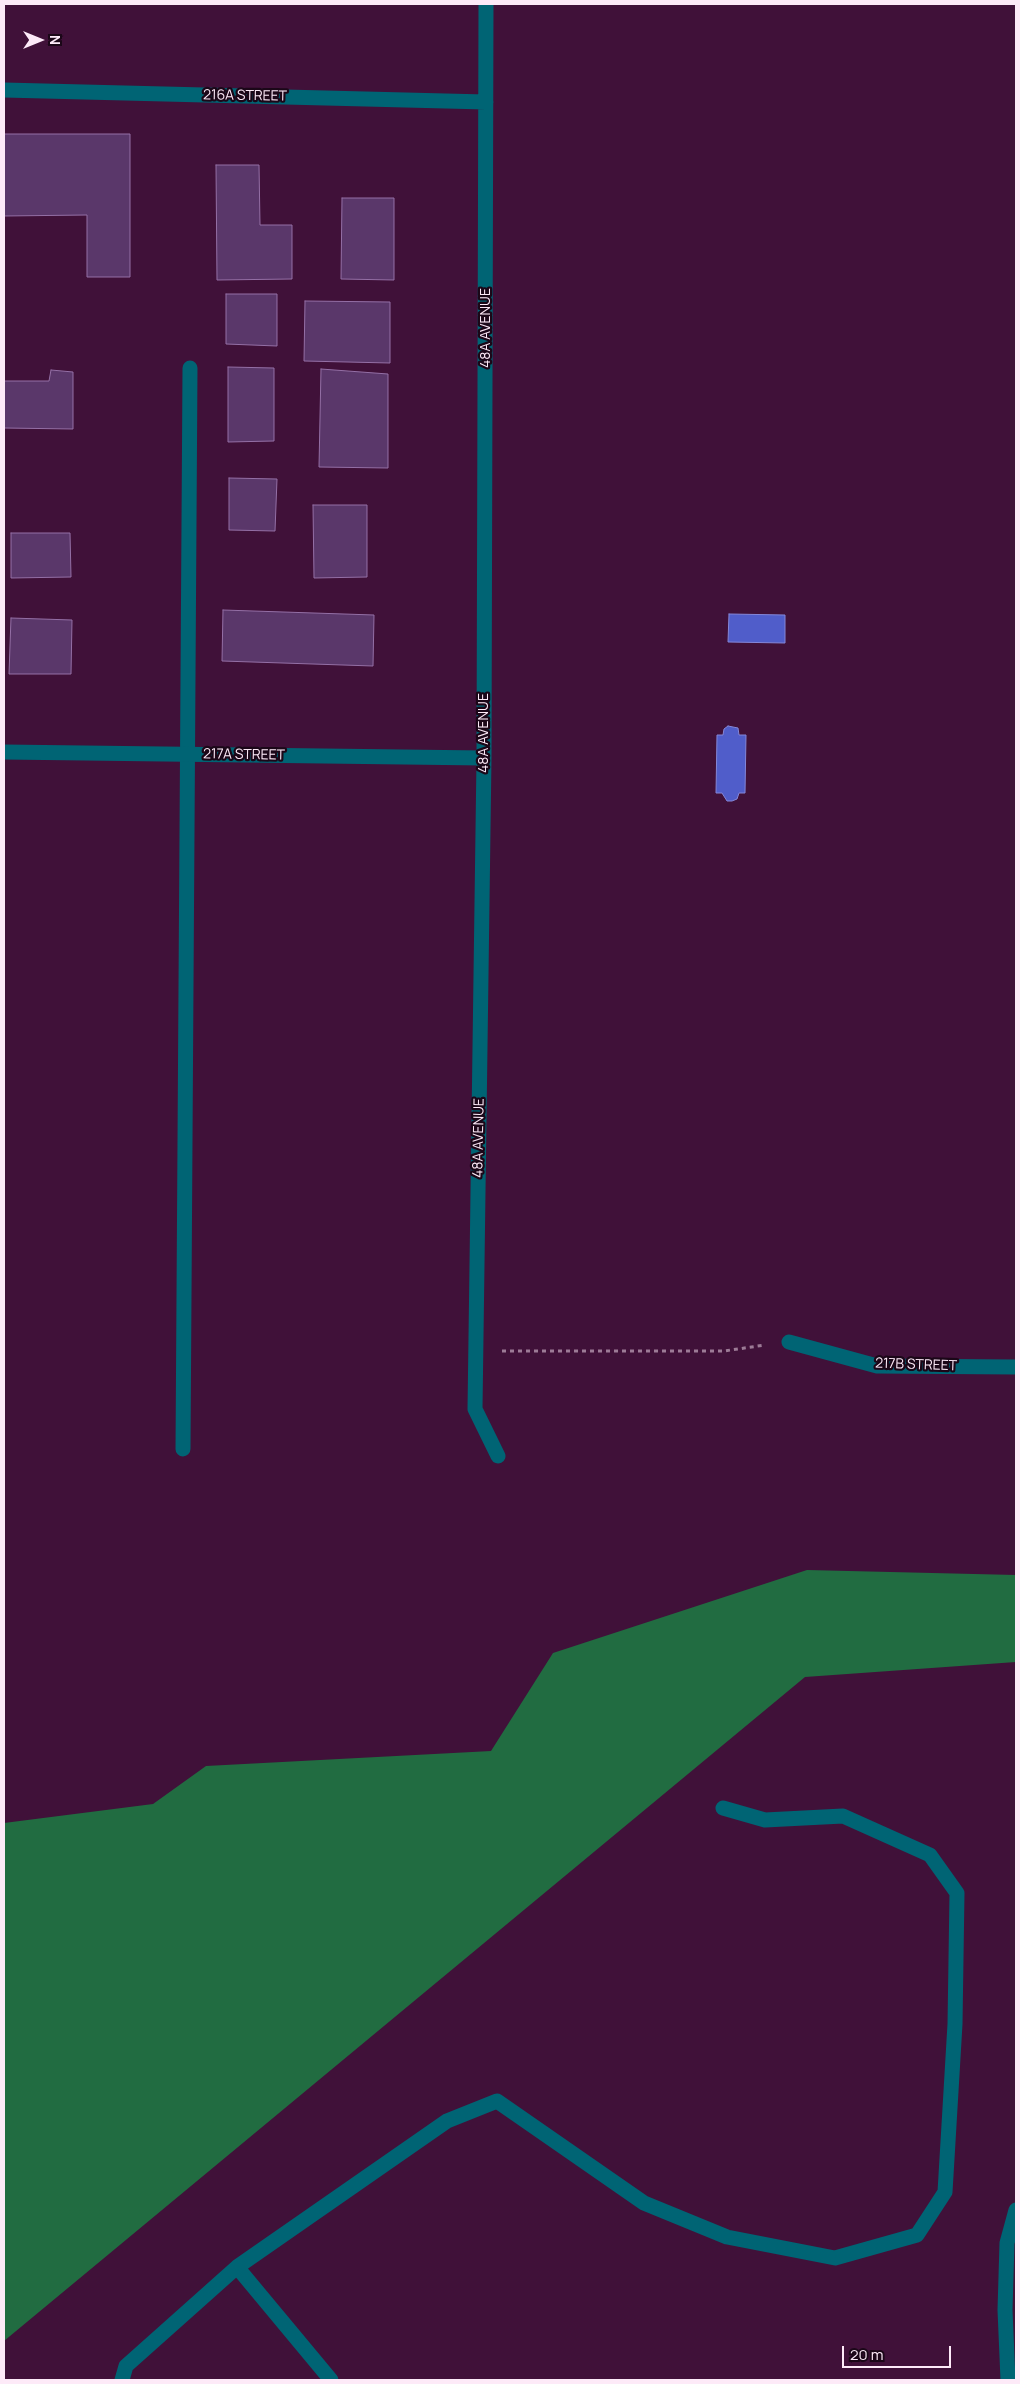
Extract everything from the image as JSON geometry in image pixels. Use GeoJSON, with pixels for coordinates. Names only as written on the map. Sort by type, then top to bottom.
{"type":"FeatureCollection","features":[{"type":"Feature","properties":{"kind":"street","name":"48A AVENUE"},"geometry":{"type":"LineString","coordinates":[[486,4],[484,758],[475,1409],[498,1456]]}},
{"type":"Feature","properties":{"kind":"street","name":"216A STREET"},"geometry":{"type":"LineString","coordinates":[[4,90],[486,102]]}},
{"type":"Feature","properties":{"kind":"street"},"geometry":{"type":"LineString","coordinates":[[183,1449],[190,368]]}},
{"type":"Feature","properties":{"kind":"street","name":"217A STREET"},"geometry":{"type":"LineString","coordinates":[[4,752],[484,758]]}},
{"type":"Feature","properties":{"kind":"street","name":"217B STREET"},"geometry":{"type":"LineString","coordinates":[[789,1342],[877,1366],[1016,1367]]}},
{"type":"Feature","properties":{"kind":"street"},"geometry":{"type":"LineString","coordinates":[[122,2380],[126,2366],[237,2267],[447,2121],[496,2101],[644,2203],[727,2237],[835,2258],[917,2235],[945,2192],[955,2024],[957,1893],[930,1855],[844,1816],[766,1820],[723,1808]]}},
{"type":"Feature","properties":{"kind":"street"},"geometry":{"type":"LineString","coordinates":[[1008,2380],[1011,2310],[1007,2243],[1016,2210]]}},
{"type":"Feature","properties":{"kind":"street"},"geometry":{"type":"LineString","coordinates":[[237,2267],[331,2380]]}},
{"type":"Feature","properties":{"kind":"path"},"geometry":{"type":"LineString","coordinates":[[476,1350],[511,1352],[724,1351],[789,1342]]}},
{"type":"Feature","properties":{"kind":"green space"},"geometry":{"type":"Polygon","coordinates":[[[807,1570],[1016,1575],[1016,1662],[805,1677],[4,2341],[4,1823],[153,1804],[206,1766],[491,1751],[553,1653],[807,1570]]]}},
{"type":"Feature","properties":{"kind":"shaded area"},"geometry":{"type":"Polygon","coordinates":[[[729,614],[785,615],[785,643],[728,642],[729,614]]]}},
{"type":"Feature","properties":{"kind":"shaded area"},"geometry":{"type":"Polygon","coordinates":[[[728,726],[738,728],[739,735],[746,735],[745,793],[739,793],[737,799],[732,801],[727,801],[722,793],[716,793],[717,735],[723,735],[724,729],[728,726]]]}},
{"type":"Feature","properties":{"kind":"building"},"geometry":{"type":"Polygon","coordinates":[[[4,134],[130,134],[130,277],[87,277],[87,215],[4,216],[4,134]]]}},
{"type":"Feature","properties":{"kind":"building"},"geometry":{"type":"Polygon","coordinates":[[[216,165],[259,165],[260,225],[292,225],[292,279],[217,280],[216,165]]]}},
{"type":"Feature","properties":{"kind":"building"},"geometry":{"type":"Polygon","coordinates":[[[342,198],[394,198],[394,280],[341,279],[342,198]]]}},
{"type":"Feature","properties":{"kind":"building"},"geometry":{"type":"Polygon","coordinates":[[[226,294],[277,294],[277,346],[226,344],[226,294]]]}},
{"type":"Feature","properties":{"kind":"building"},"geometry":{"type":"Polygon","coordinates":[[[305,301],[390,302],[390,363],[304,361],[305,301]]]}},
{"type":"Feature","properties":{"kind":"building"},"geometry":{"type":"Polygon","coordinates":[[[228,367],[274,368],[274,441],[228,442],[228,367]]]}},
{"type":"Feature","properties":{"kind":"building"},"geometry":{"type":"Polygon","coordinates":[[[321,369],[388,374],[388,468],[319,467],[321,369]]]}},
{"type":"Feature","properties":{"kind":"building"},"geometry":{"type":"Polygon","coordinates":[[[51,370],[73,372],[73,429],[4,428],[4,381],[49,381],[51,370]]]}},
{"type":"Feature","properties":{"kind":"building"},"geometry":{"type":"Polygon","coordinates":[[[229,478],[277,479],[275,531],[229,530],[229,478]]]}},
{"type":"Feature","properties":{"kind":"building"},"geometry":{"type":"Polygon","coordinates":[[[313,505],[367,505],[367,577],[314,578],[313,505]]]}},
{"type":"Feature","properties":{"kind":"building"},"geometry":{"type":"Polygon","coordinates":[[[11,533],[70,533],[71,577],[11,578],[11,533]]]}},
{"type":"Feature","properties":{"kind":"building"},"geometry":{"type":"Polygon","coordinates":[[[223,610],[374,615],[373,666],[222,661],[223,610]]]}},
{"type":"Feature","properties":{"kind":"building"},"geometry":{"type":"Polygon","coordinates":[[[11,618],[72,620],[71,674],[9,674],[11,618]]]}}]}
